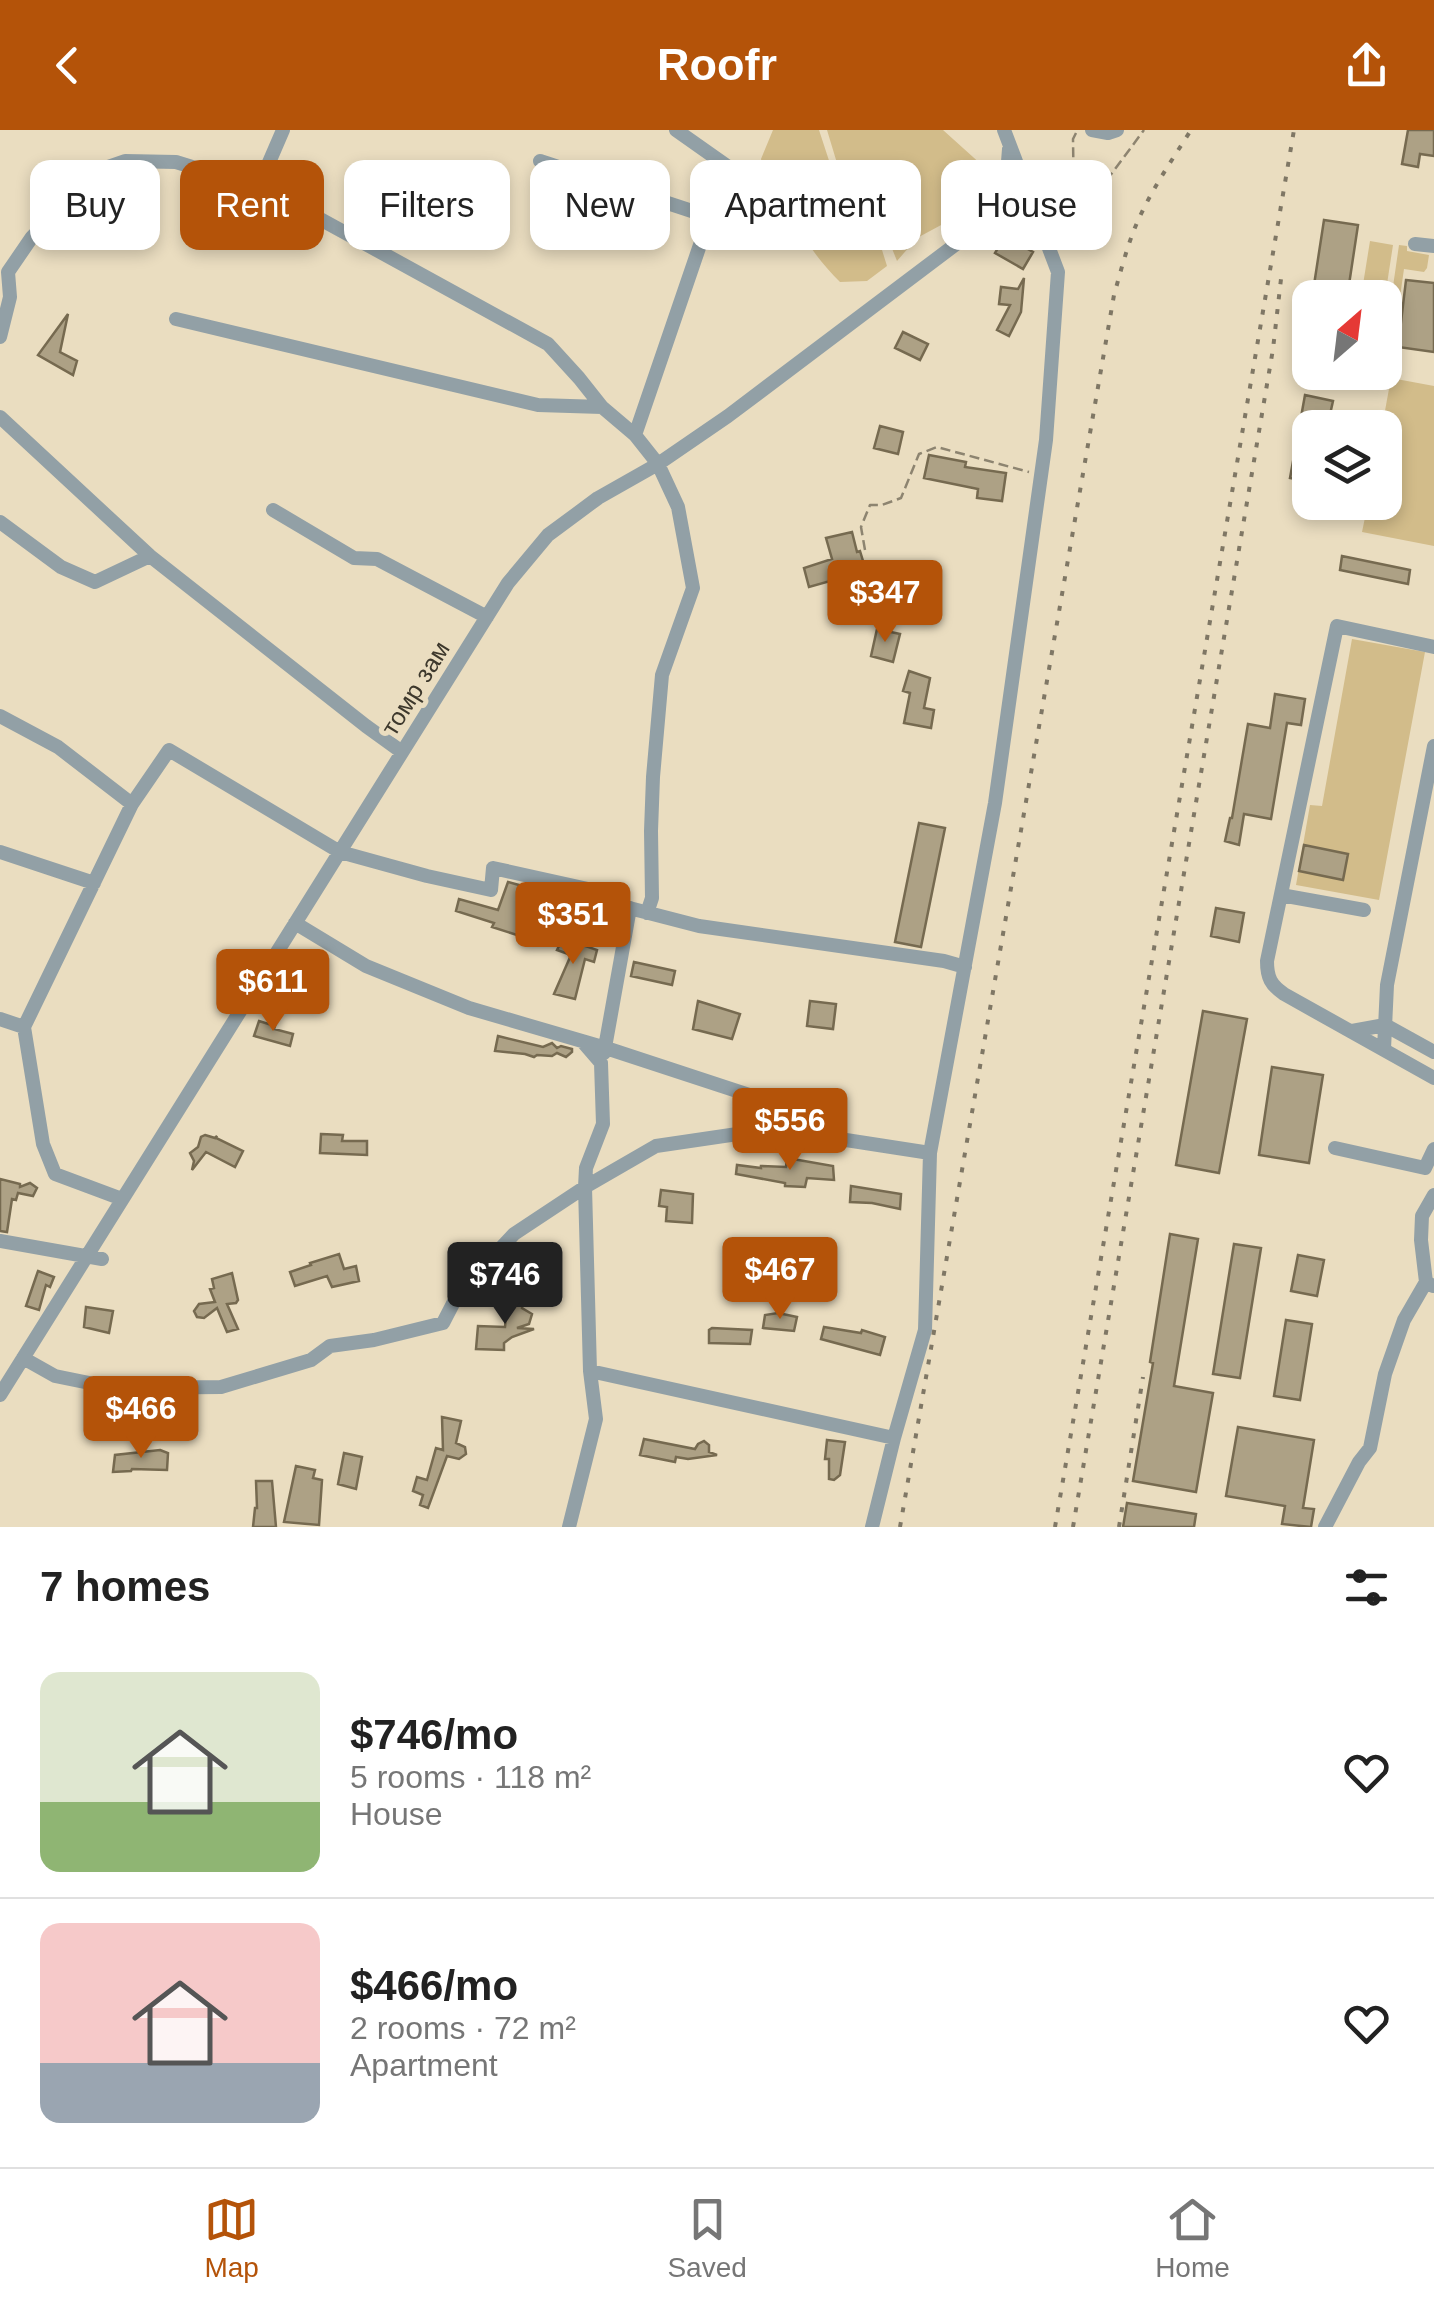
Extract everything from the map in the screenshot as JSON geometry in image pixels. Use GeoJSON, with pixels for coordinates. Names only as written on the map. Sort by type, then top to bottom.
{"type":"FeatureCollection","features":[{"type":"Feature","properties":{"kind":"street"},"geometry":{"type":"LineString","coordinates":[[270,160],[283,130]]}},
{"type":"Feature","properties":{"kind":"street"},"geometry":{"type":"LineString","coordinates":[[676,130],[718,160]]}},
{"type":"Feature","properties":{"kind":"street"},"geometry":{"type":"LineString","coordinates":[[872,1527],[925,1330],[930,1153],[995,803],[1043,466],[1058,272],[1004,130]]}},
{"type":"Feature","properties":{"kind":"street"},"geometry":{"type":"LineString","coordinates":[[1092,130],[1117,130]]}},
{"type":"Feature","properties":{"kind":"street","name":"томр зам"},"geometry":{"type":"LineString","coordinates":[[0,1395],[94,1258],[122,1200],[508,583],[548,535],[743,404],[984,223],[998,206],[1006,183],[1009,148]]}},
{"type":"Feature","properties":{"kind":"street"},"geometry":{"type":"LineString","coordinates":[[0,337],[10,297],[8,272],[32,237],[96,171],[125,161],[180,163]]}},
{"type":"Feature","properties":{"kind":"street"},"geometry":{"type":"LineString","coordinates":[[324,221],[548,344],[658,464],[678,507],[693,588],[662,674],[653,776],[652,898],[647,913]]}},
{"type":"Feature","properties":{"kind":"street"},"geometry":{"type":"LineString","coordinates":[[1415,244],[1434,246]]}},
{"type":"Feature","properties":{"kind":"street"},"geometry":{"type":"LineString","coordinates":[[635,435],[699,250]]}},
{"type":"Feature","properties":{"kind":"street"},"geometry":{"type":"LineString","coordinates":[[176,319],[538,405],[602,407]]}},
{"type":"Feature","properties":{"kind":"street"},"geometry":{"type":"LineString","coordinates":[[0,417],[150,556],[402,752]]}},
{"type":"Feature","properties":{"kind":"street"},"geometry":{"type":"LineString","coordinates":[[273,510],[354,558],[376,559],[486,617]]}},
{"type":"Feature","properties":{"kind":"street"},"geometry":{"type":"LineString","coordinates":[[0,522],[61,567],[96,582],[150,556]]}},
{"type":"Feature","properties":{"kind":"street"},"geometry":{"type":"LineString","coordinates":[[1434,647],[1338,626],[1267,962],[1267,975],[1273,986],[1434,1078]]}},
{"type":"Feature","properties":{"kind":"street"},"geometry":{"type":"LineString","coordinates":[[0,716],[58,747],[132,804]]}},
{"type":"Feature","properties":{"kind":"street"},"geometry":{"type":"LineString","coordinates":[[1384,1049],[1387,985],[1434,748]]}},
{"type":"Feature","properties":{"kind":"street"},"geometry":{"type":"LineString","coordinates":[[122,1200],[54,1174],[43,1144],[24,1028],[132,804],[169,750],[340,852],[427,876],[491,890],[493,868],[606,893],[610,903],[699,926],[965,967]]}},
{"type":"Feature","properties":{"kind":"street"},"geometry":{"type":"LineString","coordinates":[[1416,833],[1434,836]]}},
{"type":"Feature","properties":{"kind":"street"},"geometry":{"type":"LineString","coordinates":[[0,852],[94,882]]}},
{"type":"Feature","properties":{"kind":"street"},"geometry":{"type":"LineString","coordinates":[[1280,895],[1364,910]]}},
{"type":"Feature","properties":{"kind":"street"},"geometry":{"type":"LineString","coordinates":[[570,1527],[596,1419],[590,1371],[586,1168],[603,1124],[603,1056],[630,908]]}},
{"type":"Feature","properties":{"kind":"street"},"geometry":{"type":"LineString","coordinates":[[295,923],[366,966],[469,1008],[582,1041],[603,1056],[795,1110],[846,1140]]}},
{"type":"Feature","properties":{"kind":"street"},"geometry":{"type":"LineString","coordinates":[[0,1019],[24,1028]]}},
{"type":"Feature","properties":{"kind":"street"},"geometry":{"type":"LineString","coordinates":[[1351,1031],[1385,1025],[1434,1052]]}},
{"type":"Feature","properties":{"kind":"street"},"geometry":{"type":"LineString","coordinates":[[23,1358],[55,1376],[114,1388],[221,1386],[311,1360],[330,1346],[443,1323],[458,1294],[514,1234],[656,1146],[751,1132],[846,1140],[930,1153]]}},
{"type":"Feature","properties":{"kind":"street"},"geometry":{"type":"LineString","coordinates":[[1335,1148],[1425,1168],[1434,1150]]}},
{"type":"Feature","properties":{"kind":"street"},"geometry":{"type":"LineString","coordinates":[[1326,1527],[1370,1448],[1386,1374],[1404,1320],[1430,1284],[1421,1240],[1422,1216],[1434,1194]]}},
{"type":"Feature","properties":{"kind":"street"},"geometry":{"type":"LineString","coordinates":[[0,1241],[94,1258]]}},
{"type":"Feature","properties":{"kind":"street"},"geometry":{"type":"LineString","coordinates":[[590,1371],[894,1438]]}},
{"type":"Feature","properties":{"kind":"path"},"geometry":{"type":"LineString","coordinates":[[1073,160],[1077,130]]}},
{"type":"Feature","properties":{"kind":"path"},"geometry":{"type":"LineString","coordinates":[[1112,173],[1144,130]]}},
{"type":"Feature","properties":{"kind":"path"},"geometry":{"type":"LineString","coordinates":[[1058,272],[1063,250]]}},
{"type":"Feature","properties":{"kind":"path"},"geometry":{"type":"LineString","coordinates":[[865,550],[860,527],[870,504],[882,505],[901,498],[918,454],[937,447],[1029,472],[1043,466]]}},
{"type":"Feature","properties":{"kind":"shaded area"},"geometry":{"type":"Polygon","coordinates":[[[773,130],[819,130],[829,160],[761,160],[773,130]]]}},
{"type":"Feature","properties":{"kind":"shaded area"},"geometry":{"type":"Polygon","coordinates":[[[827,130],[943,130],[976,160],[941,160],[941,225],[921,236],[921,160],[836,160],[827,130]]]}},
{"type":"Feature","properties":{"kind":"shaded area"},"geometry":{"type":"Polygon","coordinates":[[[1370,241],[1393,245],[1388,280],[1364,280],[1370,241]]]}},
{"type":"Feature","properties":{"kind":"shaded area"},"geometry":{"type":"Polygon","coordinates":[[[1399,245],[1407,246],[1407,251],[1429,255],[1424,272],[1404,269],[1402,283],[1394,280],[1399,245]]]}},
{"type":"Feature","properties":{"kind":"shaded area"},"geometry":{"type":"Polygon","coordinates":[[[813,250],[882,250],[887,266],[867,281],[840,282],[813,250]]]}},
{"type":"Feature","properties":{"kind":"shaded area"},"geometry":{"type":"Polygon","coordinates":[[[893,250],[907,250],[897,261],[893,250]]]}},
{"type":"Feature","properties":{"kind":"shaded area"},"geometry":{"type":"Polygon","coordinates":[[[1402,380],[1434,386],[1434,546],[1362,532],[1364,520],[1402,520],[1402,410],[1385,410],[1389,390],[1402,390],[1402,380]]]}},
{"type":"Feature","properties":{"kind":"shaded area"},"geometry":{"type":"Polygon","coordinates":[[[1352,639],[1425,652],[1379,900],[1296,885],[1310,805],[1322,806],[1352,639]]]}},
{"type":"Feature","properties":{"kind":"building"},"geometry":{"type":"Polygon","coordinates":[[[1408,130],[1434,130],[1434,156],[1420,154],[1418,167],[1402,164],[1408,130]]]}},
{"type":"Feature","properties":{"kind":"building"},"geometry":{"type":"Polygon","coordinates":[[[1324,220],[1358,225],[1350,280],[1315,280],[1324,220]]]}},
{"type":"Feature","properties":{"kind":"building"},"geometry":{"type":"Polygon","coordinates":[[[997,250],[1033,252],[1023,269],[995,253],[997,250]]]}},
{"type":"Feature","properties":{"kind":"building"},"geometry":{"type":"Polygon","coordinates":[[[1024,278],[1021,312],[1009,336],[997,330],[1010,305],[999,304],[1001,287],[1018,289],[1024,278]]]}},
{"type":"Feature","properties":{"kind":"building"},"geometry":{"type":"Polygon","coordinates":[[[1406,280],[1434,283],[1434,352],[1402,348],[1406,280]]]}},
{"type":"Feature","properties":{"kind":"building"},"geometry":{"type":"Polygon","coordinates":[[[68,314],[60,352],[77,361],[73,375],[38,355],[68,314]]]}},
{"type":"Feature","properties":{"kind":"building"},"geometry":{"type":"Polygon","coordinates":[[[903,332],[928,344],[920,360],[895,348],[903,332]]]}},
{"type":"Feature","properties":{"kind":"building"},"geometry":{"type":"Polygon","coordinates":[[[1305,395],[1333,401],[1331,410],[1302,410],[1305,395]]]}},
{"type":"Feature","properties":{"kind":"building"},"geometry":{"type":"Polygon","coordinates":[[[880,426],[903,432],[898,454],[874,448],[880,426]]]}},
{"type":"Feature","properties":{"kind":"building"},"geometry":{"type":"Polygon","coordinates":[[[929,455],[966,462],[965,467],[1006,473],[1002,501],[977,498],[978,489],[924,478],[929,455]]]}},
{"type":"Feature","properties":{"kind":"building"},"geometry":{"type":"Polygon","coordinates":[[[852,532],[866,571],[809,587],[804,568],[832,559],[826,538],[852,532]]]}},
{"type":"Feature","properties":{"kind":"building"},"geometry":{"type":"Polygon","coordinates":[[[1342,556],[1410,570],[1408,584],[1340,570],[1342,556]]]}},
{"type":"Feature","properties":{"kind":"building"},"geometry":{"type":"Polygon","coordinates":[[[877,629],[900,634],[893,662],[871,656],[877,629]]]}},
{"type":"Feature","properties":{"kind":"building"},"geometry":{"type":"Polygon","coordinates":[[[909,671],[930,678],[924,708],[934,710],[931,728],[904,723],[910,693],[903,691],[909,671]]]}},
{"type":"Feature","properties":{"kind":"building"},"geometry":{"type":"Polygon","coordinates":[[[1275,694],[1305,699],[1301,725],[1287,723],[1271,819],[1244,814],[1239,845],[1225,841],[1248,724],[1270,728],[1275,694]]]}},
{"type":"Feature","properties":{"kind":"building"},"geometry":{"type":"Polygon","coordinates":[[[919,823],[945,828],[921,947],[895,942],[919,823]]]}},
{"type":"Feature","properties":{"kind":"building"},"geometry":{"type":"Polygon","coordinates":[[[1304,845],[1348,854],[1343,880],[1299,871],[1304,845]]]}},
{"type":"Feature","properties":{"kind":"building"},"geometry":{"type":"Polygon","coordinates":[[[508,882],[519,885],[519,910],[530,913],[523,937],[456,911],[459,899],[498,910],[508,882]]]}},
{"type":"Feature","properties":{"kind":"building"},"geometry":{"type":"Polygon","coordinates":[[[1216,908],[1244,913],[1239,942],[1211,936],[1216,908]]]}},
{"type":"Feature","properties":{"kind":"building"},"geometry":{"type":"Polygon","coordinates":[[[563,938],[597,950],[594,962],[585,959],[575,999],[554,994],[571,955],[557,950],[563,938]]]}},
{"type":"Feature","properties":{"kind":"building"},"geometry":{"type":"Polygon","coordinates":[[[634,962],[675,971],[672,985],[631,976],[634,962]]]}},
{"type":"Feature","properties":{"kind":"building"},"geometry":{"type":"Polygon","coordinates":[[[698,1001],[740,1014],[732,1039],[693,1029],[698,1001]]]}},
{"type":"Feature","properties":{"kind":"building"},"geometry":{"type":"Polygon","coordinates":[[[810,1001],[836,1004],[833,1029],[807,1026],[810,1001]]]}},
{"type":"Feature","properties":{"kind":"building"},"geometry":{"type":"Polygon","coordinates":[[[1203,1011],[1247,1019],[1219,1173],[1176,1165],[1203,1011]]]}},
{"type":"Feature","properties":{"kind":"building"},"geometry":{"type":"Polygon","coordinates":[[[259,1021],[293,1034],[290,1046],[254,1036],[259,1021]]]}},
{"type":"Feature","properties":{"kind":"building"},"geometry":{"type":"Polygon","coordinates":[[[498,1036],[543,1047],[552,1043],[572,1052],[566,1057],[557,1053],[534,1057],[495,1051],[498,1036]]]}},
{"type":"Feature","properties":{"kind":"building"},"geometry":{"type":"Polygon","coordinates":[[[1272,1067],[1323,1075],[1309,1163],[1259,1155],[1272,1067]]]}},
{"type":"Feature","properties":{"kind":"building"},"geometry":{"type":"Polygon","coordinates":[[[321,1134],[343,1135],[342,1141],[367,1141],[367,1155],[320,1153],[321,1134]]]}},
{"type":"Feature","properties":{"kind":"building"},"geometry":{"type":"Polygon","coordinates":[[[205,1135],[217,1136],[243,1151],[235,1167],[206,1152],[192,1170],[194,1161],[190,1153],[205,1135]]]}},
{"type":"Feature","properties":{"kind":"building"},"geometry":{"type":"Polygon","coordinates":[[[787,1158],[833,1166],[834,1180],[807,1178],[805,1187],[785,1186],[736,1174],[737,1165],[786,1167],[787,1158]]]}},
{"type":"Feature","properties":{"kind":"building"},"geometry":{"type":"Polygon","coordinates":[[[0,1179],[20,1187],[30,1183],[37,1188],[33,1196],[18,1193],[16,1200],[12,1199],[7,1232],[0,1231],[0,1179]]]}},
{"type":"Feature","properties":{"kind":"building"},"geometry":{"type":"Polygon","coordinates":[[[851,1186],[901,1194],[900,1209],[850,1202],[851,1186]]]}},
{"type":"Feature","properties":{"kind":"building"},"geometry":{"type":"Polygon","coordinates":[[[661,1190],[693,1194],[692,1223],[666,1221],[667,1207],[659,1206],[661,1190]]]}},
{"type":"Feature","properties":{"kind":"building"},"geometry":{"type":"Polygon","coordinates":[[[1170,1234],[1198,1239],[1174,1386],[1213,1393],[1196,1492],[1133,1481],[1170,1234]]]}},
{"type":"Feature","properties":{"kind":"building"},"geometry":{"type":"Polygon","coordinates":[[[1234,1244],[1261,1248],[1240,1378],[1213,1374],[1234,1244]]]}},
{"type":"Feature","properties":{"kind":"building"},"geometry":{"type":"Polygon","coordinates":[[[339,1254],[344,1269],[356,1266],[359,1281],[332,1287],[327,1276],[295,1286],[290,1272],[339,1254]]]}},
{"type":"Feature","properties":{"kind":"building"},"geometry":{"type":"Polygon","coordinates":[[[1298,1255],[1324,1260],[1317,1296],[1291,1291],[1298,1255]]]}},
{"type":"Feature","properties":{"kind":"building"},"geometry":{"type":"Polygon","coordinates":[[[38,1271],[54,1277],[50,1287],[46,1285],[39,1310],[26,1306],[38,1271]]]}},
{"type":"Feature","properties":{"kind":"building"},"geometry":{"type":"Polygon","coordinates":[[[232,1273],[238,1300],[227,1304],[238,1329],[227,1332],[217,1308],[204,1318],[197,1317],[194,1311],[199,1304],[215,1302],[210,1289],[214,1288],[212,1279],[232,1273]]]}},
{"type":"Feature","properties":{"kind":"building"},"geometry":{"type":"Polygon","coordinates":[[[508,1297],[523,1298],[522,1308],[532,1314],[529,1324],[517,1328],[534,1329],[512,1337],[504,1343],[504,1350],[476,1349],[478,1326],[505,1327],[508,1297]]]}},
{"type":"Feature","properties":{"kind":"building"},"geometry":{"type":"Polygon","coordinates":[[[86,1307],[113,1311],[109,1333],[84,1327],[86,1307]]]}},
{"type":"Feature","properties":{"kind":"building"},"geometry":{"type":"Polygon","coordinates":[[[765,1315],[797,1317],[794,1331],[763,1328],[765,1315]]]}},
{"type":"Feature","properties":{"kind":"building"},"geometry":{"type":"Polygon","coordinates":[[[1286,1320],[1312,1324],[1300,1400],[1274,1396],[1286,1320]]]}},
{"type":"Feature","properties":{"kind":"building"},"geometry":{"type":"Polygon","coordinates":[[[824,1327],[861,1333],[862,1330],[885,1337],[880,1355],[821,1339],[824,1327]]]}},
{"type":"Feature","properties":{"kind":"building"},"geometry":{"type":"Polygon","coordinates":[[[712,1328],[752,1330],[750,1344],[709,1343],[712,1328]]]}},
{"type":"Feature","properties":{"kind":"building"},"geometry":{"type":"Polygon","coordinates":[[[442,1417],[461,1421],[456,1443],[465,1447],[466,1454],[459,1459],[447,1456],[428,1508],[420,1505],[423,1495],[413,1491],[417,1477],[427,1480],[436,1448],[443,1450],[442,1417]]]}},
{"type":"Feature","properties":{"kind":"building"},"geometry":{"type":"Polygon","coordinates":[[[1238,1427],[1314,1440],[1303,1508],[1314,1509],[1311,1527],[1282,1524],[1285,1506],[1226,1496],[1238,1427]]]}},
{"type":"Feature","properties":{"kind":"building"},"geometry":{"type":"Polygon","coordinates":[[[644,1439],[695,1449],[704,1441],[709,1452],[717,1455],[676,1457],[675,1462],[640,1455],[644,1439]]]}},
{"type":"Feature","properties":{"kind":"building"},"geometry":{"type":"Polygon","coordinates":[[[827,1440],[845,1442],[840,1475],[834,1480],[829,1479],[829,1459],[825,1459],[827,1440]]]}},
{"type":"Feature","properties":{"kind":"building"},"geometry":{"type":"Polygon","coordinates":[[[160,1450],[168,1453],[167,1470],[113,1472],[115,1455],[160,1450]]]}},
{"type":"Feature","properties":{"kind":"building"},"geometry":{"type":"Polygon","coordinates":[[[344,1453],[362,1457],[356,1489],[338,1484],[344,1453]]]}},
{"type":"Feature","properties":{"kind":"building"},"geometry":{"type":"Polygon","coordinates":[[[296,1466],[315,1470],[313,1478],[322,1480],[319,1525],[284,1522],[296,1466]]]}},
{"type":"Feature","properties":{"kind":"building"},"geometry":{"type":"Polygon","coordinates":[[[256,1481],[272,1481],[276,1527],[253,1527],[256,1481]]]}},
{"type":"Feature","properties":{"kind":"building"},"geometry":{"type":"Polygon","coordinates":[[[1127,1503],[1196,1514],[1194,1527],[1123,1527],[1127,1503]]]}},
{"type":"Feature","properties":{"kind":"railway"},"geometry":{"type":"LineString","coordinates":[[900,1527],[1114,295],[1142,212],[1191,130]]}},
{"type":"Feature","properties":{"kind":"railway"},"geometry":{"type":"LineString","coordinates":[[1055,1527],[1294,130]]}},
{"type":"Feature","properties":{"kind":"railway"},"geometry":{"type":"LineString","coordinates":[[1073,1527],[1273,349],[1281,279]]}},
{"type":"Feature","properties":{"kind":"railway"},"geometry":{"type":"LineString","coordinates":[[1119,1527],[1143,1377]]}}]}
